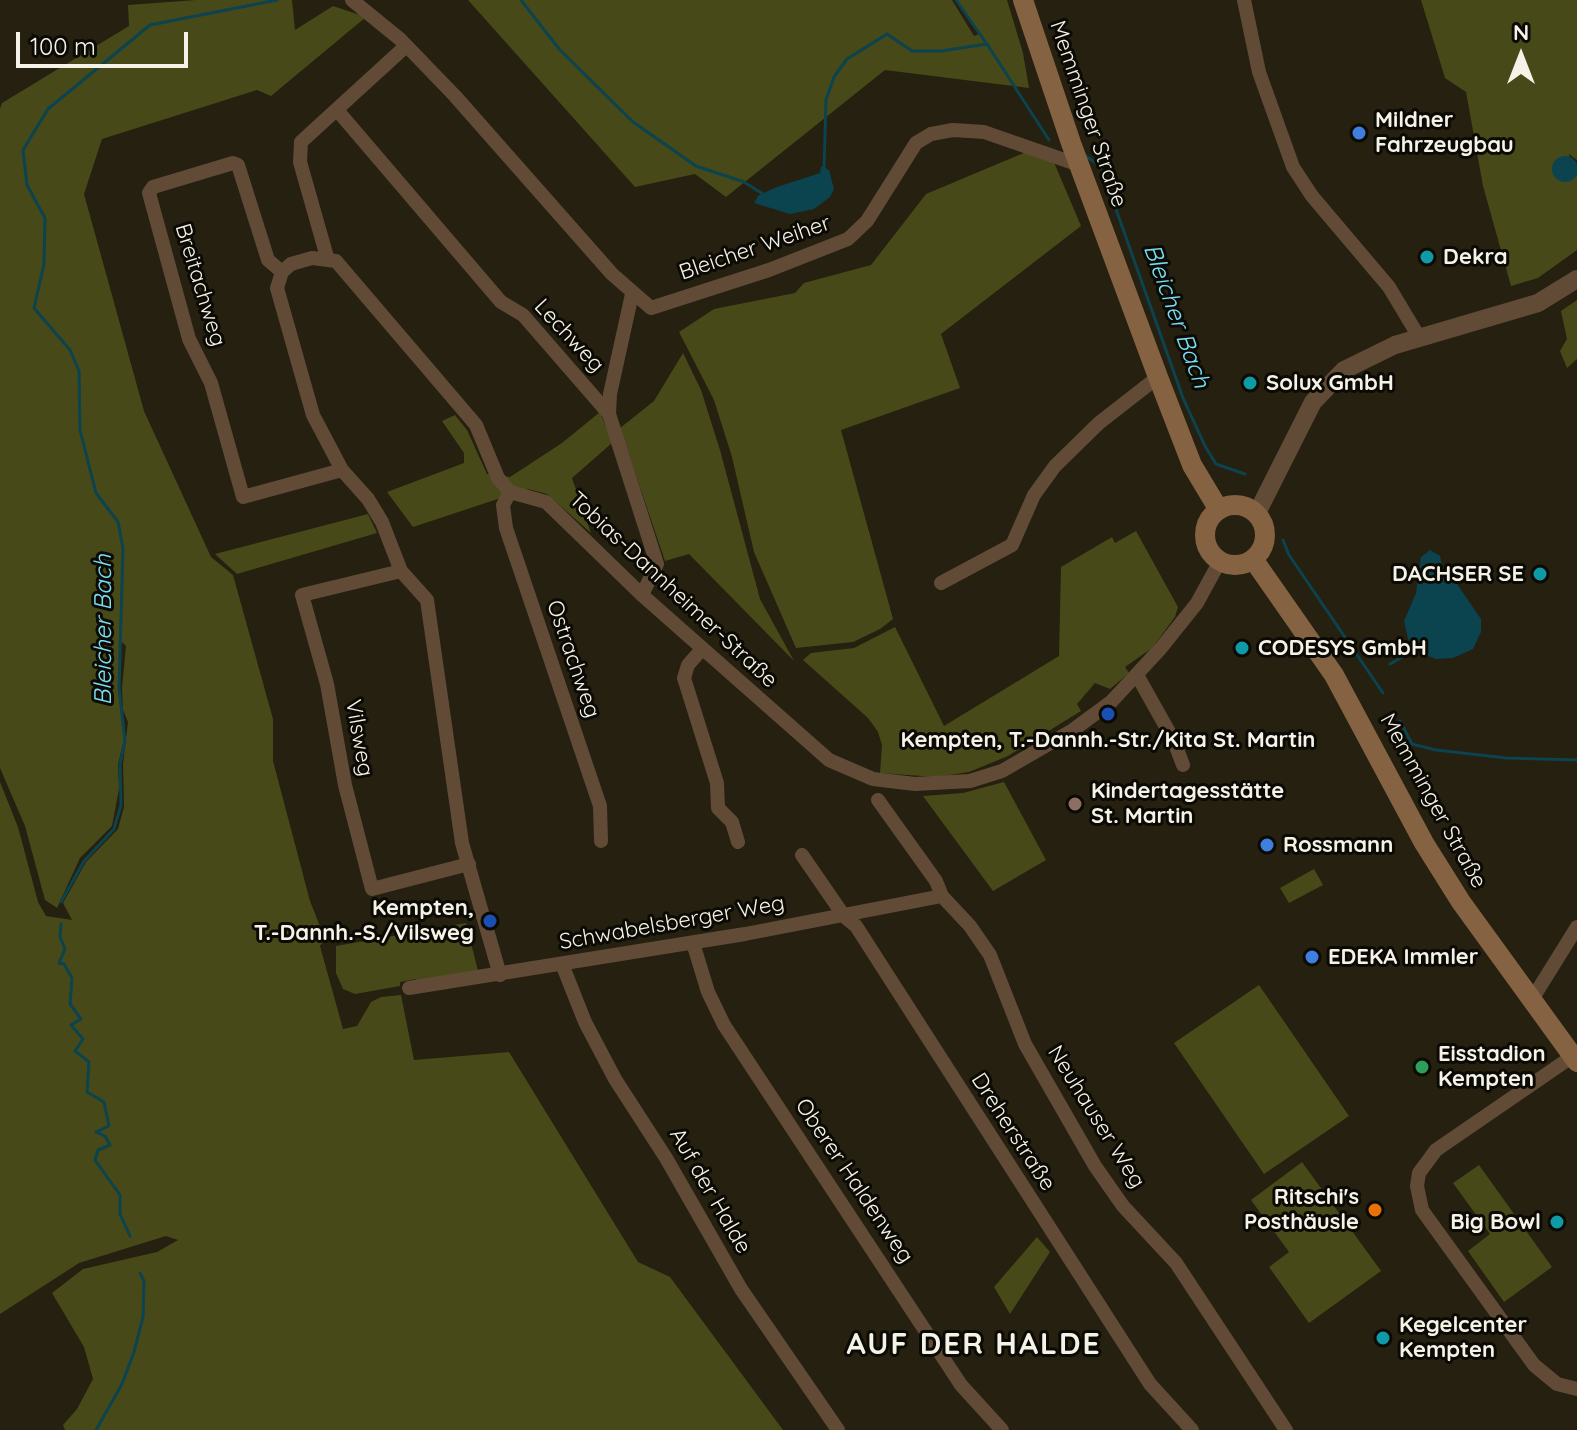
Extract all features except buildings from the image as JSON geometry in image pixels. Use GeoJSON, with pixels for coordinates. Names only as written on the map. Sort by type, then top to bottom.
{"type":"FeatureCollection","features":[{"type":"Feature","properties":{"kind":"main road","name":"Memminger Straße"},"geometry":{"type":"LineString","coordinates":[[1023,0],[1079,165],[1158,377],[1192,465],[1219,510]]}},
{"type":"Feature","properties":{"kind":"main road"},"geometry":{"type":"LineString","coordinates":[[1239,505],[1257,513],[1266,532],[1261,552],[1237,565],[1220,561],[1212,555],[1205,536],[1211,516],[1219,510],[1239,505]]}},
{"type":"Feature","properties":{"kind":"main road","name":"Memminger Straße"},"geometry":{"type":"LineString","coordinates":[[1253,559],[1334,675],[1424,843],[1461,902],[1575,1059]]}},
{"type":"Feature","properties":{"kind":"street"},"geometry":{"type":"LineString","coordinates":[[352,0],[406,46],[632,294],[610,394],[609,414]]}},
{"type":"Feature","properties":{"kind":"street"},"geometry":{"type":"LineString","coordinates":[[1244,0],[1259,72],[1293,167],[1312,196],[1389,287],[1419,337]]}},
{"type":"Feature","properties":{"kind":"street"},"geometry":{"type":"LineString","coordinates":[[406,46],[307,134],[299,151],[327,257],[347,271],[467,413],[481,433],[498,478],[510,492]]}},
{"type":"Feature","properties":{"kind":"street","name":"Lechweg"},"geometry":{"type":"LineString","coordinates":[[337,110],[501,302],[523,315],[609,414],[657,564],[642,595]]}},
{"type":"Feature","properties":{"kind":"street","name":"Bleicher Weiher"},"geometry":{"type":"LineString","coordinates":[[632,294],[651,308],[769,270],[848,239],[867,221],[916,143],[931,134],[953,130],[984,132],[1079,165]]}},
{"type":"Feature","properties":{"kind":"street","name":"Breitachweg"},"geometry":{"type":"LineString","coordinates":[[282,272],[268,260],[238,165],[233,163],[153,187],[149,193],[189,339],[211,383],[243,497],[342,470]]}},
{"type":"Feature","properties":{"kind":"street"},"geometry":{"type":"LineString","coordinates":[[327,257],[291,264],[282,272],[277,288],[313,415],[342,470],[368,499],[382,522],[401,571],[427,600],[457,814],[500,975]]}},
{"type":"Feature","properties":{"kind":"street"},"geometry":{"type":"LineString","coordinates":[[1257,513],[1277,480],[1313,402],[1344,370],[1374,354],[1419,337],[1509,314],[1538,303],[1577,279]]}},
{"type":"Feature","properties":{"kind":"street"},"geometry":{"type":"LineString","coordinates":[[941,583],[1012,545],[1034,495],[1055,466],[1099,423],[1158,377]]}},
{"type":"Feature","properties":{"kind":"street","name":"Tobias-Dannheimer-Straße"},"geometry":{"type":"LineString","coordinates":[[510,492],[546,502],[642,595],[829,760],[873,779],[915,784],[970,781],[1002,771],[1092,717],[1137,675],[1197,603],[1220,561]]}},
{"type":"Feature","properties":{"kind":"street","name":"Ostrachweg"},"geometry":{"type":"LineString","coordinates":[[510,492],[503,505],[506,528],[600,806],[601,841]]}},
{"type":"Feature","properties":{"kind":"street","name":"Vilsweg"},"geometry":{"type":"LineString","coordinates":[[401,571],[302,595],[327,684],[345,785],[372,889],[469,864]]}},
{"type":"Feature","properties":{"kind":"street"},"geometry":{"type":"LineString","coordinates":[[702,649],[688,665],[684,678],[717,783],[718,808],[732,822],[738,842]]}},
{"type":"Feature","properties":{"kind":"street"},"geometry":{"type":"LineString","coordinates":[[1137,675],[1174,741],[1183,765]]}},
{"type":"Feature","properties":{"kind":"street"},"geometry":{"type":"LineString","coordinates":[[878,800],[936,881],[942,896]]}},
{"type":"Feature","properties":{"kind":"street","name":"Dreherstraße"},"geometry":{"type":"LineString","coordinates":[[802,855],[844,916],[856,926],[1150,1384],[1192,1430]]}},
{"type":"Feature","properties":{"kind":"street","name":"Schwabelsberger Weg"},"geometry":{"type":"LineString","coordinates":[[409,988],[693,943],[942,896]]}},
{"type":"Feature","properties":{"kind":"street","name":"Neuhauser Weg"},"geometry":{"type":"LineString","coordinates":[[942,896],[970,926],[990,955],[1025,1044],[1095,1166],[1123,1206],[1176,1263],[1286,1430]]}},
{"type":"Feature","properties":{"kind":"street"},"geometry":{"type":"LineString","coordinates":[[1531,1001],[1577,927]]}},
{"type":"Feature","properties":{"kind":"street","name":"Oberer Haldenweg"},"geometry":{"type":"LineString","coordinates":[[693,943],[708,992],[724,1025],[961,1385],[1002,1430]]}},
{"type":"Feature","properties":{"kind":"street","name":"Auf der Halde"},"geometry":{"type":"LineString","coordinates":[[562,964],[585,1022],[615,1079],[666,1158],[741,1289],[838,1430]]}},
{"type":"Feature","properties":{"kind":"street"},"geometry":{"type":"LineString","coordinates":[[1575,1059],[1436,1150],[1419,1173],[1417,1186],[1422,1210],[1534,1365],[1557,1384],[1577,1389]]}},
{"type":"Feature","properties":{"kind":"shaded area"},"geometry":{"type":"Polygon","coordinates":[[[196,0],[292,0],[295,30],[333,6],[366,17],[271,96],[257,90],[102,139],[84,194],[144,411],[211,557],[233,575],[273,719],[273,761],[310,901],[325,939],[320,946],[343,1029],[357,1026],[371,1002],[381,997],[401,995],[414,1060],[509,1052],[638,1262],[670,1277],[783,1430],[65,1430],[63,1425],[77,1409],[93,1379],[84,1347],[52,1293],[83,1269],[157,1252],[178,1240],[166,1236],[79,1263],[0,1314],[0,782],[18,827],[38,902],[46,916],[72,920],[63,903],[86,862],[118,829],[124,807],[123,764],[128,722],[123,710],[122,688],[126,646],[121,641],[118,688],[124,740],[118,764],[119,789],[112,826],[80,858],[57,908],[45,900],[25,826],[0,768],[0,109],[2,103],[129,26],[128,5],[196,0]]]}},
{"type":"Feature","properties":{"kind":"shaded area"},"geometry":{"type":"Polygon","coordinates":[[[468,0],[952,0],[974,36],[979,34],[957,0],[1007,0],[1023,53],[1029,88],[885,70],[726,197],[695,174],[635,187],[468,0]]]}},
{"type":"Feature","properties":{"kind":"shaded area"},"geometry":{"type":"Polygon","coordinates":[[[1421,0],[1577,0],[1577,160],[1569,154],[1573,179],[1577,174],[1577,250],[1538,278],[1511,286],[1483,186],[1466,92],[1445,78],[1421,0]]]}},
{"type":"Feature","properties":{"kind":"shaded area"},"geometry":{"type":"Polygon","coordinates":[[[1026,152],[1053,160],[1081,226],[941,334],[960,388],[841,430],[893,619],[853,642],[796,648],[754,552],[732,457],[714,400],[679,332],[714,309],[795,293],[804,283],[871,265],[926,194],[1026,152]]]}},
{"type":"Feature","properties":{"kind":"shaded area"},"geometry":{"type":"Polygon","coordinates":[[[1577,300],[1577,359],[1567,368],[1560,351],[1567,339],[1561,311],[1577,300]]]}},
{"type":"Feature","properties":{"kind":"shaded area"},"geometry":{"type":"Polygon","coordinates":[[[683,353],[701,390],[720,450],[760,599],[794,661],[689,554],[665,561],[620,428],[654,401],[683,353]]]}},
{"type":"Feature","properties":{"kind":"shaded area"},"geometry":{"type":"Polygon","coordinates":[[[600,412],[612,443],[572,478],[591,533],[547,494],[528,489],[413,527],[387,492],[464,463],[464,453],[442,421],[455,415],[467,430],[487,474],[510,477],[562,443],[600,412]]]}},
{"type":"Feature","properties":{"kind":"shaded area"},"geometry":{"type":"Polygon","coordinates":[[[368,514],[377,533],[237,574],[215,554],[368,514]]]}},
{"type":"Feature","properties":{"kind":"shaded area"},"geometry":{"type":"Polygon","coordinates":[[[1136,531],[1178,607],[1175,617],[1152,648],[1125,667],[1129,673],[1110,689],[1095,683],[1077,704],[1081,711],[1008,756],[969,772],[936,777],[880,773],[882,745],[878,732],[868,718],[803,660],[811,653],[854,648],[895,627],[944,726],[1059,656],[1061,567],[1112,537],[1115,543],[1136,531]]]}},
{"type":"Feature","properties":{"kind":"shaded area"},"geometry":{"type":"Polygon","coordinates":[[[1004,782],[1046,860],[993,891],[923,796],[963,793],[1004,782]]]}},
{"type":"Feature","properties":{"kind":"shaded area"},"geometry":{"type":"Polygon","coordinates":[[[1314,869],[1323,885],[1289,903],[1280,888],[1314,869]]]}},
{"type":"Feature","properties":{"kind":"shaded area"},"geometry":{"type":"Polygon","coordinates":[[[466,923],[478,971],[421,983],[416,979],[400,982],[400,986],[355,994],[343,989],[336,973],[336,946],[466,923]]]}},
{"type":"Feature","properties":{"kind":"shaded area"},"geometry":{"type":"Polygon","coordinates":[[[1259,985],[1349,1116],[1264,1174],[1174,1043],[1259,985]]]}},
{"type":"Feature","properties":{"kind":"shaded area"},"geometry":{"type":"Polygon","coordinates":[[[1302,1162],[1381,1271],[1309,1323],[1269,1267],[1289,1252],[1251,1200],[1302,1162]]]}},
{"type":"Feature","properties":{"kind":"shaded area"},"geometry":{"type":"Polygon","coordinates":[[[1479,1165],[1552,1267],[1504,1302],[1468,1251],[1490,1234],[1453,1183],[1479,1165]]]}},
{"type":"Feature","properties":{"kind":"shaded area"},"geometry":{"type":"Polygon","coordinates":[[[1037,1237],[1050,1252],[1010,1314],[994,1287],[1037,1237]]]}},
{"type":"Feature","properties":{"kind":"water"},"geometry":{"type":"Polygon","coordinates":[[[1565,156],[1574,160],[1578,169],[1574,178],[1565,182],[1556,178],[1552,169],[1556,160],[1565,156]]]}},
{"type":"Feature","properties":{"kind":"water"},"geometry":{"type":"Polygon","coordinates":[[[821,166],[829,170],[834,189],[830,197],[814,209],[790,214],[754,203],[758,196],[774,188],[820,173],[821,166]]]}},
{"type":"Feature","properties":{"kind":"water"},"geometry":{"type":"Polygon","coordinates":[[[1430,550],[1440,556],[1445,580],[1455,581],[1481,619],[1481,632],[1473,649],[1453,658],[1436,659],[1418,652],[1408,639],[1404,621],[1416,593],[1421,557],[1430,550]]]}},
{"type":"Feature","properties":{"kind":"waterway","name":"Bleicher Bach"},"geometry":{"type":"LineString","coordinates":[[61,902],[84,861],[114,829],[121,805],[120,764],[125,741],[119,688],[123,548],[118,522],[96,493],[80,430],[79,371],[70,350],[34,308],[44,264],[45,218],[27,185],[23,150],[48,109],[150,25],[277,0]]}},
{"type":"Feature","properties":{"kind":"waterway","name":"Bleicher Bach"},"geometry":{"type":"LineString","coordinates":[[521,0],[560,50],[633,122],[696,166],[744,182],[763,194]]}},
{"type":"Feature","properties":{"kind":"waterway"},"geometry":{"type":"LineString","coordinates":[[956,0],[986,43]]}},
{"type":"Feature","properties":{"kind":"waterway","name":"Bleicher Bach"},"geometry":{"type":"LineString","coordinates":[[824,169],[826,100],[834,77],[847,59],[887,34],[912,51],[941,51],[987,44],[1049,140]]}},
{"type":"Feature","properties":{"kind":"waterway","name":"Bleicher Bach"},"geometry":{"type":"LineString","coordinates":[[1086,156],[1101,167],[1183,398],[1205,446],[1216,464],[1245,474]]}},
{"type":"Feature","properties":{"kind":"waterway","name":"Bleicher Bach"},"geometry":{"type":"LineString","coordinates":[[1283,540],[1289,555],[1383,693]]}},
{"type":"Feature","properties":{"kind":"waterway"},"geometry":{"type":"LineString","coordinates":[[1390,664],[1416,649]]}},
{"type":"Feature","properties":{"kind":"waterway","name":"Bleicher Bach"},"geometry":{"type":"LineString","coordinates":[[1400,721],[1412,744],[1436,750],[1506,758],[1577,760]]}},
{"type":"Feature","properties":{"kind":"waterway","name":"Bleicher Bach"},"geometry":{"type":"LineString","coordinates":[[61,924],[60,937],[65,949],[59,963],[64,964],[72,978],[70,1004],[81,1019],[71,1025],[83,1039],[75,1051],[89,1062],[87,1092],[104,1102],[109,1126],[96,1132],[105,1136],[110,1145],[98,1150],[95,1160],[120,1195],[120,1214],[130,1236]]}},
{"type":"Feature","properties":{"kind":"waterway","name":"Bleicher Bach"},"geometry":{"type":"LineString","coordinates":[[96,1430],[122,1384],[134,1352],[143,1317],[144,1281],[140,1273]]}},
{"type":"Feature","properties":{"kind":"place","name":"Mildner Fahrzeugbau"},"geometry":{"type":"Point","coordinates":[1359,133]}},
{"type":"Feature","properties":{"kind":"place","name":"Dekra"},"geometry":{"type":"Point","coordinates":[1427,257]}},
{"type":"Feature","properties":{"kind":"place","name":"Solux GmbH"},"geometry":{"type":"Point","coordinates":[1250,383]}},
{"type":"Feature","properties":{"kind":"place","name":"DACHSER SE"},"geometry":{"type":"Point","coordinates":[1540,574]}},
{"type":"Feature","properties":{"kind":"place","name":"CODESYS GmbH"},"geometry":{"type":"Point","coordinates":[1242,648]}},
{"type":"Feature","properties":{"kind":"place","name":"Kempten, T.-Dannh.-Str./Kita St. Martin"},"geometry":{"type":"Point","coordinates":[1108,714]}},
{"type":"Feature","properties":{"kind":"place","name":"Kindertagesstätte St. Martin"},"geometry":{"type":"Point","coordinates":[1075,804]}},
{"type":"Feature","properties":{"kind":"place","name":"Rossmann"},"geometry":{"type":"Point","coordinates":[1267,845]}},
{"type":"Feature","properties":{"kind":"place","name":"Kempten, T.-Dannh.-S./Vilsweg"},"geometry":{"type":"Point","coordinates":[490,921]}},
{"type":"Feature","properties":{"kind":"place","name":"EDEKA Immler"},"geometry":{"type":"Point","coordinates":[1312,957]}},
{"type":"Feature","properties":{"kind":"place","name":"Eisstadion Kempten"},"geometry":{"type":"Point","coordinates":[1422,1067]}},
{"type":"Feature","properties":{"kind":"place","name":"Ritschi's Posthäusle"},"geometry":{"type":"Point","coordinates":[1375,1210]}},
{"type":"Feature","properties":{"kind":"place","name":"Big Bowl"},"geometry":{"type":"Point","coordinates":[1557,1222]}},
{"type":"Feature","properties":{"kind":"place","name":"Kegelcenter Kempten"},"geometry":{"type":"Point","coordinates":[1383,1338]}},
{"type":"Feature","properties":{"kind":"district","name":"AUF DER HALDE"},"geometry":{"type":"Point","coordinates":[974,1345]}}]}
